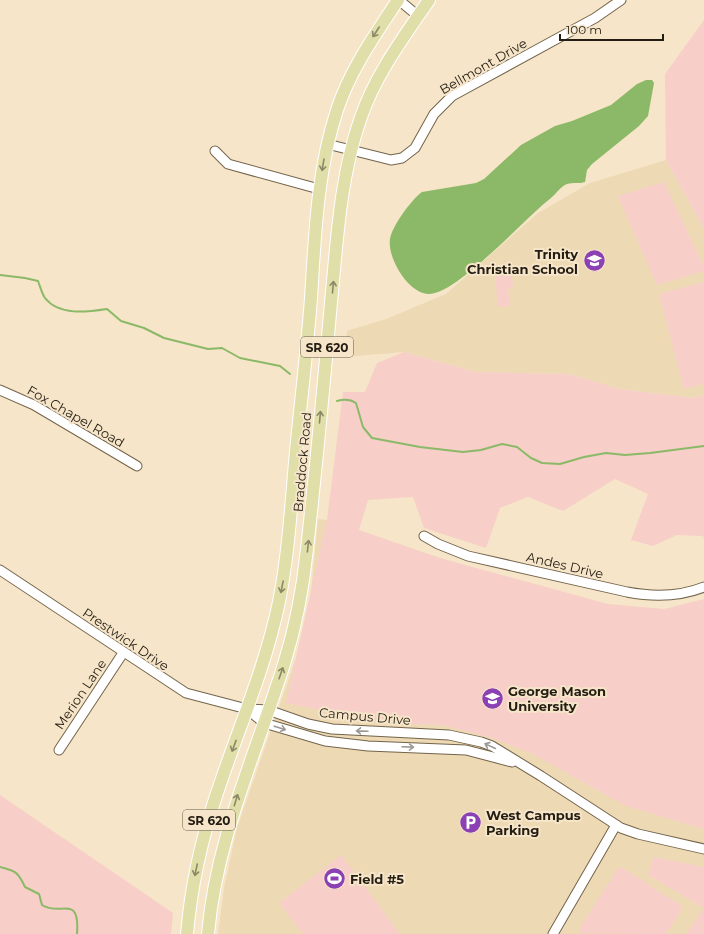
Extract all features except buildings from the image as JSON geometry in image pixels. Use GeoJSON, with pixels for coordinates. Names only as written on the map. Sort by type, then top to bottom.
{"type":"FeatureCollection","features":[{"type":"Feature","properties":{"kind":"main road","name":"Braddock Road"},"geometry":{"type":"LineString","coordinates":[[187,934],[195,873],[204,837],[216,797],[271,636],[283,577],[310,309],[319,189],[327,144],[337,109],[354,71],[370,43],[399,0]]}},
{"type":"Feature","properties":{"kind":"main road","name":"Braddock Road"},"geometry":{"type":"LineString","coordinates":[[208,934],[211,900],[223,844],[294,628],[303,582],[340,216],[351,150],[360,117],[371,90],[394,50],[429,0]]}},
{"type":"Feature","properties":{"kind":"street"},"geometry":{"type":"LineString","coordinates":[[399,0],[418,16]]}},
{"type":"Feature","properties":{"kind":"street","name":"Bellmont Drive"},"geometry":{"type":"LineString","coordinates":[[327,144],[391,160],[402,158],[408,155],[415,148],[434,114],[452,96],[595,18],[621,0]]}},
{"type":"Feature","properties":{"kind":"street"},"geometry":{"type":"LineString","coordinates":[[215,152],[228,164],[319,189]]}},
{"type":"Feature","properties":{"kind":"street","name":"Fox Chapel Road"},"geometry":{"type":"LineString","coordinates":[[0,390],[34,405],[137,466]]}},
{"type":"Feature","properties":{"kind":"street","name":"Andes Drive"},"geometry":{"type":"LineString","coordinates":[[424,536],[438,544],[468,556],[627,592],[644,595],[672,595],[704,587]]}},
{"type":"Feature","properties":{"kind":"street","name":"Prestwick Drive"},"geometry":{"type":"LineString","coordinates":[[0,570],[123,653],[186,693],[200,698],[247,709]]}},
{"type":"Feature","properties":{"kind":"street","name":"Merion Lane"},"geometry":{"type":"LineString","coordinates":[[59,750],[123,653]]}},
{"type":"Feature","properties":{"kind":"street","name":"Campus Drive"},"geometry":{"type":"LineString","coordinates":[[247,709],[268,710],[308,724],[332,729],[436,734],[465,738],[492,746],[616,825],[638,834],[704,849]]}},
{"type":"Feature","properties":{"kind":"street","name":"Campus Drive"},"geometry":{"type":"LineString","coordinates":[[247,709],[264,723],[325,741],[351,745],[466,750],[524,765]]}},
{"type":"Feature","properties":{"kind":"street"},"geometry":{"type":"LineString","coordinates":[[553,934],[616,825]]}},
{"type":"Feature","properties":{"kind":"shaded area"},"geometry":{"type":"Polygon","coordinates":[[[704,20],[704,229],[666,160],[665,74],[704,20]]]}},
{"type":"Feature","properties":{"kind":"shaded area"},"geometry":{"type":"Polygon","coordinates":[[[646,80],[652,80],[654,83],[648,116],[639,126],[592,164],[587,170],[585,182],[569,183],[563,186],[492,253],[457,281],[442,290],[430,294],[422,293],[407,282],[392,256],[390,239],[398,220],[418,195],[422,192],[476,183],[484,179],[521,145],[555,126],[572,121],[611,105],[637,84],[646,80]]]}},
{"type":"Feature","properties":{"kind":"shaded area","name":"Trinity Christian School"},"geometry":{"type":"Polygon","coordinates":[[[666,160],[704,229],[704,395],[693,398],[620,389],[568,374],[476,372],[404,352],[345,357],[347,331],[386,319],[446,294],[538,213],[590,183],[666,160]]]}},
{"type":"Feature","properties":{"kind":"shaded area"},"geometry":{"type":"Polygon","coordinates":[[[664,182],[704,267],[704,271],[657,285],[618,196],[664,182]]]}},
{"type":"Feature","properties":{"kind":"shaded area"},"geometry":{"type":"Polygon","coordinates":[[[511,265],[513,288],[508,289],[510,306],[498,307],[494,267],[511,265]]]}},
{"type":"Feature","properties":{"kind":"shaded area"},"geometry":{"type":"Polygon","coordinates":[[[704,282],[704,384],[684,389],[659,294],[704,282]]]}},
{"type":"Feature","properties":{"kind":"shaded area"},"geometry":{"type":"Polygon","coordinates":[[[404,352],[476,372],[568,374],[620,389],[693,398],[704,395],[704,539],[703,536],[677,535],[653,546],[631,540],[648,494],[615,479],[563,511],[528,497],[500,508],[486,548],[424,528],[413,497],[368,500],[359,530],[440,558],[608,604],[664,609],[704,599],[704,829],[626,806],[531,753],[492,738],[442,725],[382,723],[286,703],[327,520],[343,392],[365,392],[377,363],[404,352]]]}},
{"type":"Feature","properties":{"kind":"shaded area","name":"George Mason University"},"geometry":{"type":"Polygon","coordinates":[[[318,519],[327,520],[704,647],[704,934],[218,934],[224,888],[237,828],[296,658],[311,592],[318,519]]]}},
{"type":"Feature","properties":{"kind":"shaded area"},"geometry":{"type":"Polygon","coordinates":[[[0,795],[173,913],[171,934],[0,934],[0,795]]]}},
{"type":"Feature","properties":{"kind":"shaded area","name":"Field #5"},"geometry":{"type":"Polygon","coordinates":[[[341,855],[400,934],[303,934],[279,903],[341,855]]]}},
{"type":"Feature","properties":{"kind":"shaded area"},"geometry":{"type":"Polygon","coordinates":[[[653,857],[704,867],[704,908],[648,875],[653,857]]]}},
{"type":"Feature","properties":{"kind":"shaded area"},"geometry":{"type":"Polygon","coordinates":[[[621,867],[650,885],[651,888],[681,905],[682,909],[675,920],[673,920],[673,923],[666,934],[579,933],[585,919],[588,918],[588,915],[609,882],[612,882],[612,878],[618,868],[621,867]]]}},
{"type":"Feature","properties":{"kind":"shaded area"},"geometry":{"type":"Polygon","coordinates":[[[704,908],[704,934],[686,934],[704,908]]]}},
{"type":"Feature","properties":{"kind":"waterway"},"geometry":{"type":"LineString","coordinates":[[0,275],[38,281],[45,298],[58,308],[82,312],[107,309],[121,321],[144,328],[164,338],[208,349],[222,348],[240,358],[280,366],[290,374]]}},
{"type":"Feature","properties":{"kind":"waterway"},"geometry":{"type":"LineString","coordinates":[[337,401],[347,400],[356,403],[363,427],[372,438],[420,447],[463,452],[481,450],[502,444],[517,447],[531,458],[542,463],[560,464],[584,457],[606,453],[625,455],[704,446]]}},
{"type":"Feature","properties":{"kind":"waterway"},"geometry":{"type":"LineString","coordinates":[[0,867],[16,873],[25,887],[39,894],[42,905],[49,908],[72,910],[77,921],[77,934]]}},
{"type":"Feature","properties":{"kind":"place","name":"Trinity Christian School"},"geometry":{"type":"Point","coordinates":[594,261]}},
{"type":"Feature","properties":{"kind":"place","name":"George Mason University"},"geometry":{"type":"Point","coordinates":[493,698]}},
{"type":"Feature","properties":{"kind":"place","name":"West Campus Parking"},"geometry":{"type":"Point","coordinates":[470,822]}},
{"type":"Feature","properties":{"kind":"place","name":"Field #5"},"geometry":{"type":"Point","coordinates":[335,879]}}]}
